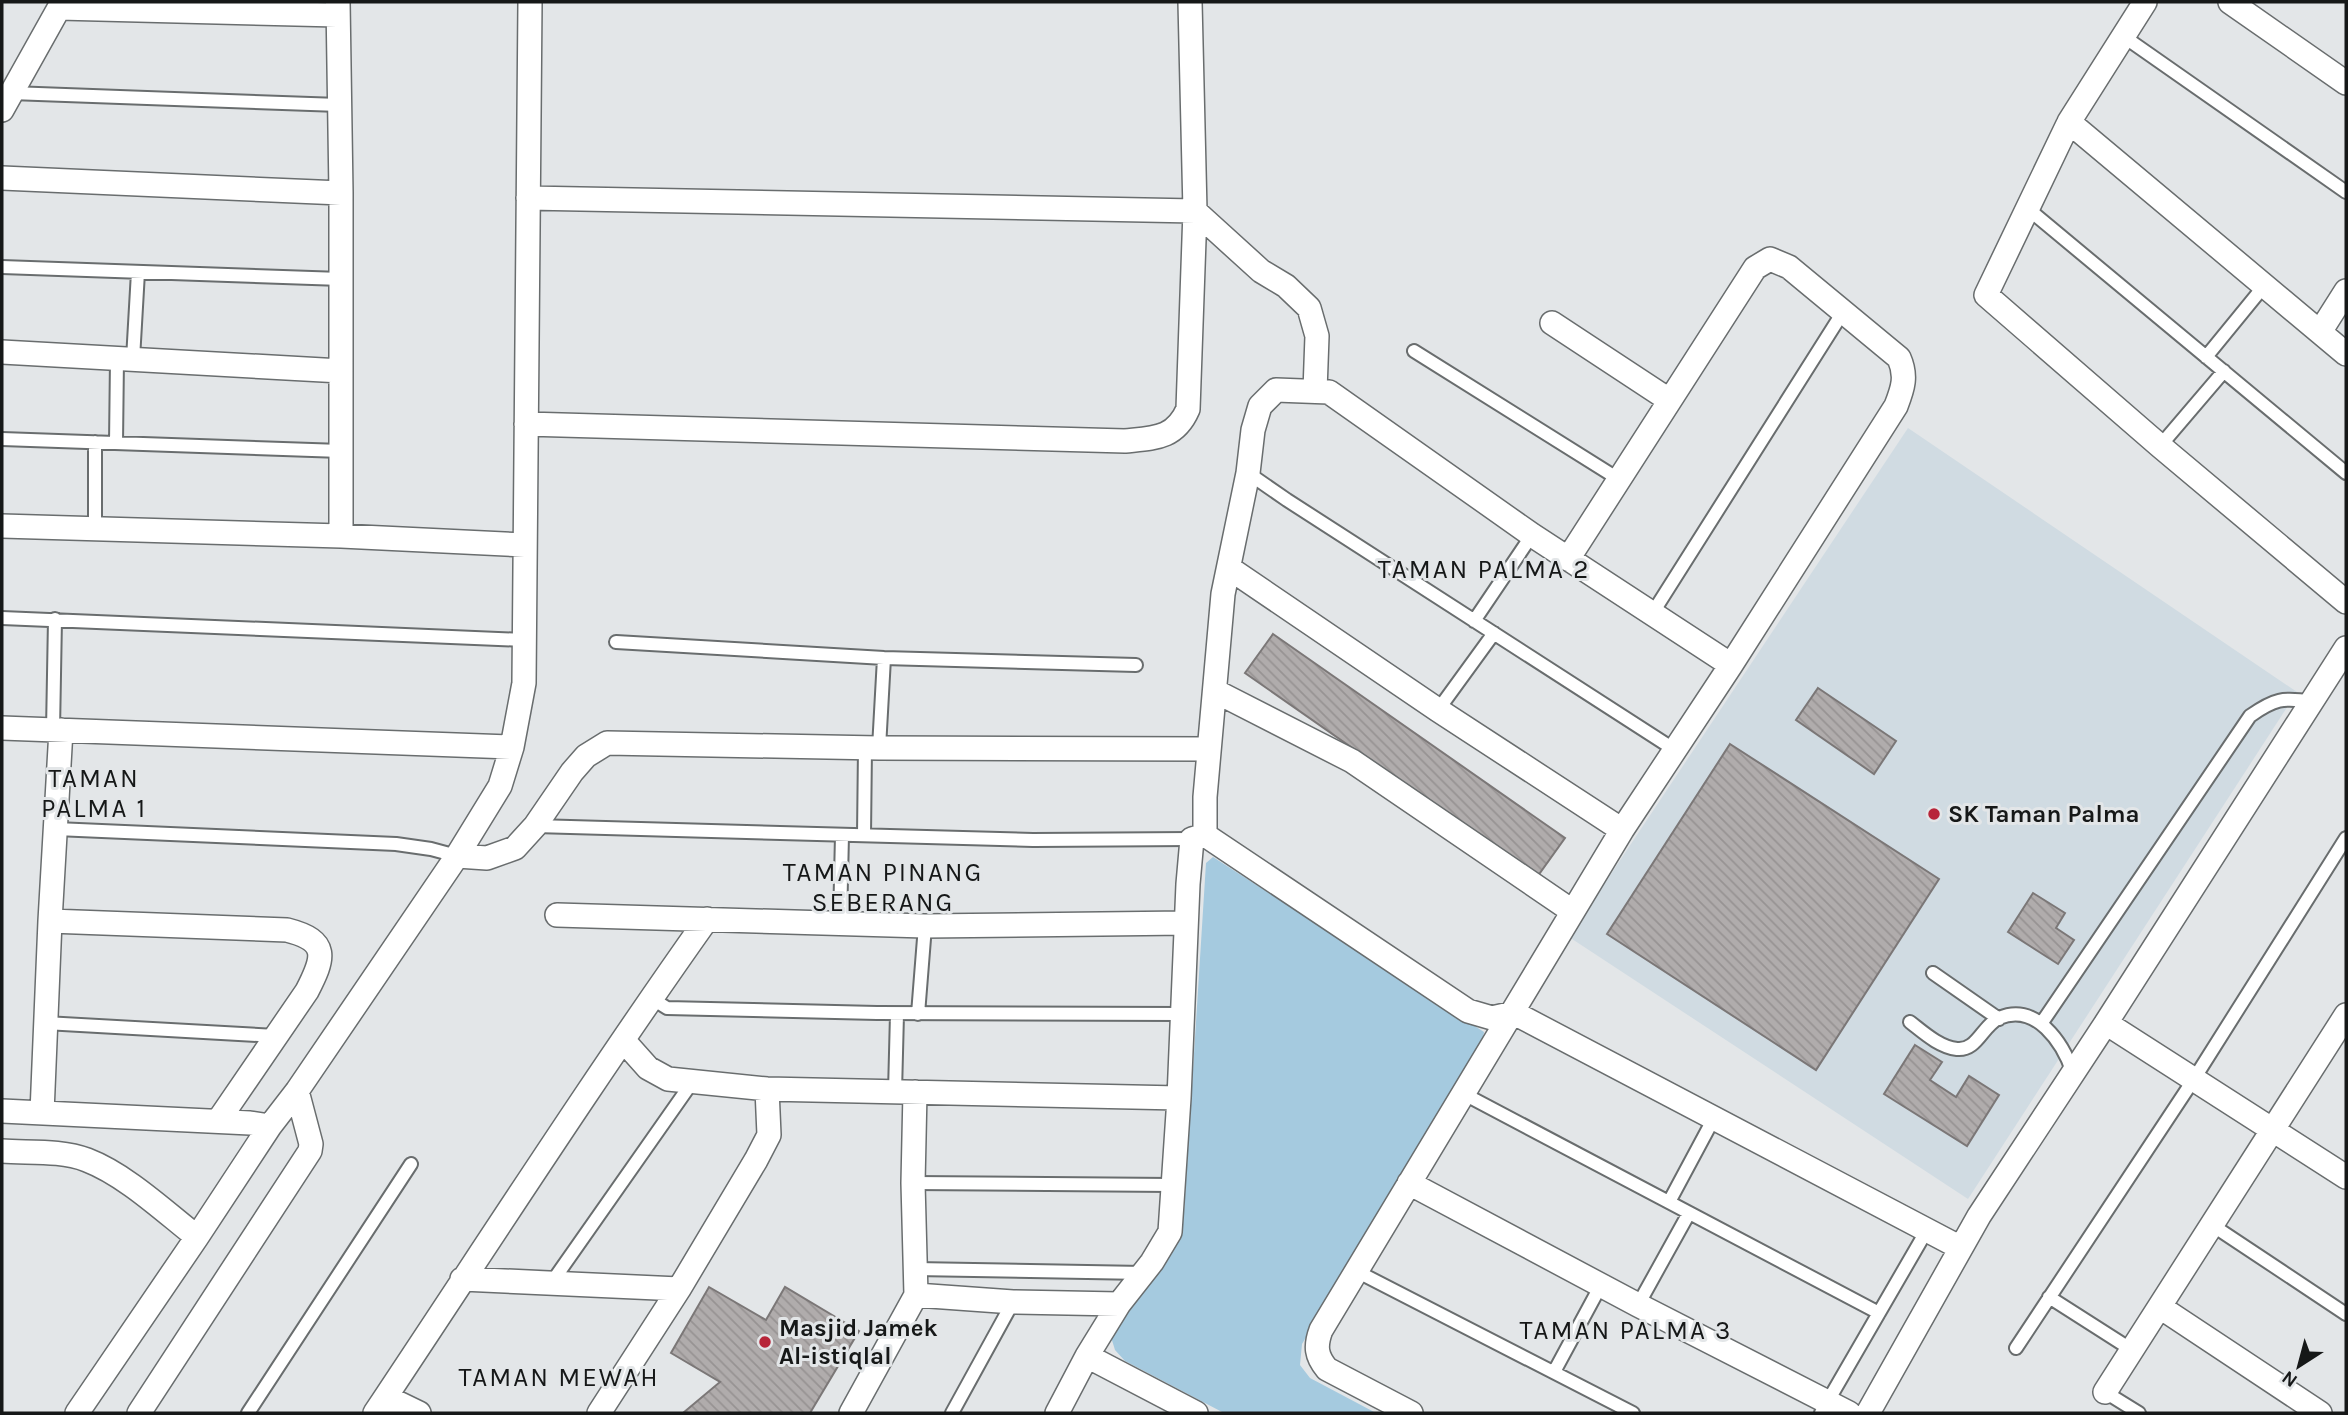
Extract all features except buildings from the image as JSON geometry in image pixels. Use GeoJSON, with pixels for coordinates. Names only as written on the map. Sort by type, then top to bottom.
{"type":"FeatureCollection","features":[{"type":"Feature","properties":{"kind":"street"},"geometry":{"type":"LineString","coordinates":[[77,1413],[270,1126],[297,1091],[457,856],[500,786],[512,747],[524,683],[530,2]]}},
{"type":"Feature","properties":{"kind":"street"},"geometry":{"type":"LineString","coordinates":[[526,424],[1125,441],[1157,438],[1174,431],[1184,420],[1188,410],[1195,211],[1190,2]]}},
{"type":"Feature","properties":{"kind":"street"},"geometry":{"type":"LineString","coordinates":[[2145,2],[2068,122],[1986,295],[2346,602]]}},
{"type":"Feature","properties":{"kind":"street"},"geometry":{"type":"LineString","coordinates":[[2230,2],[2346,83]]}},
{"type":"Feature","properties":{"kind":"street"},"geometry":{"type":"LineString","coordinates":[[7,101],[59,8],[337,8],[341,193],[341,536]]}},
{"type":"Feature","properties":{"kind":"street"},"geometry":{"type":"LineString","coordinates":[[2068,122],[2346,354]]}},
{"type":"Feature","properties":{"kind":"street"},"geometry":{"type":"LineString","coordinates":[[2,178],[341,193]]}},
{"type":"Feature","properties":{"kind":"street"},"geometry":{"type":"LineString","coordinates":[[528,198],[1195,211],[1261,271],[1286,286],[1308,307],[1317,336],[1315,391]]}},
{"type":"Feature","properties":{"kind":"street"},"geometry":{"type":"LineString","coordinates":[[1411,1413],[1327,1370],[1319,1359],[1316,1343],[1321,1330],[1622,830],[1896,406],[1904,386],[1905,371],[1899,358],[1789,267],[1770,259],[1755,268],[1568,559]]}},
{"type":"Feature","properties":{"kind":"street"},"geometry":{"type":"LineString","coordinates":[[2320,332],[2346,291]]}},
{"type":"Feature","properties":{"kind":"street"},"geometry":{"type":"LineString","coordinates":[[1552,323],[1669,400]]}},
{"type":"Feature","properties":{"kind":"street"},"geometry":{"type":"LineString","coordinates":[[2,352],[341,371]]}},
{"type":"Feature","properties":{"kind":"street"},"geometry":{"type":"LineString","coordinates":[[1057,1413],[1087,1356],[1119,1304],[1144,1273],[1170,1232],[1186,923],[1209,749],[1223,594],[1248,472],[1253,430],[1260,406],[1276,390],[1329,392],[1532,535],[1731,665]]}},
{"type":"Feature","properties":{"kind":"street"},"geometry":{"type":"LineString","coordinates":[[2,527],[341,536],[525,545]]}},
{"type":"Feature","properties":{"kind":"street"},"geometry":{"type":"LineString","coordinates":[[1228,568],[1622,830]]}},
{"type":"Feature","properties":{"kind":"street"},"geometry":{"type":"LineString","coordinates":[[1868,1413],[1959,1247],[2312,702],[2343,661]]}},
{"type":"Feature","properties":{"kind":"street"},"geometry":{"type":"LineString","coordinates":[[1215,691],[1352,761],[1572,911]]}},
{"type":"Feature","properties":{"kind":"street"},"geometry":{"type":"LineString","coordinates":[[2,728],[512,747]]}},
{"type":"Feature","properties":{"kind":"street"},"geometry":{"type":"LineString","coordinates":[[42,1113],[56,829],[57,730]]}},
{"type":"Feature","properties":{"kind":"street"},"geometry":{"type":"LineString","coordinates":[[457,856],[487,858],[515,848],[536,826],[586,756],[607,743],[872,748],[1209,749]]}},
{"type":"Feature","properties":{"kind":"street"},"geometry":{"type":"LineString","coordinates":[[1199,837],[1468,1011],[1492,1017],[1514,1013],[1959,1247]]}},
{"type":"Feature","properties":{"kind":"street"},"geometry":{"type":"LineString","coordinates":[[558,915],[925,926],[1186,923]]}},
{"type":"Feature","properties":{"kind":"street"},"geometry":{"type":"LineString","coordinates":[[419,1413],[381,1405],[462,1279],[707,919]]}},
{"type":"Feature","properties":{"kind":"street"},"geometry":{"type":"LineString","coordinates":[[50,921],[287,930],[314,940],[320,953],[319,968],[307,991],[218,1121]]}},
{"type":"Feature","properties":{"kind":"street"},"geometry":{"type":"LineString","coordinates":[[2105,1392],[2346,1015]]}},
{"type":"Feature","properties":{"kind":"street"},"geometry":{"type":"LineString","coordinates":[[2106,1023],[2346,1177]]}},
{"type":"Feature","properties":{"kind":"street"},"geometry":{"type":"LineString","coordinates":[[623,1040],[648,1068],[668,1079],[767,1089],[1179,1098]]}},
{"type":"Feature","properties":{"kind":"street"},"geometry":{"type":"LineString","coordinates":[[599,1413],[679,1289],[769,1135],[767,1089]]}},
{"type":"Feature","properties":{"kind":"street"},"geometry":{"type":"LineString","coordinates":[[139,1413],[310,1151],[311,1144],[297,1091]]}},
{"type":"Feature","properties":{"kind":"street"},"geometry":{"type":"LineString","coordinates":[[851,1413],[916,1295],[913,1183],[905,1092]]}},
{"type":"Feature","properties":{"kind":"street"},"geometry":{"type":"LineString","coordinates":[[2,1111],[270,1126]]}},
{"type":"Feature","properties":{"kind":"street"},"geometry":{"type":"LineString","coordinates":[[2,1151],[66,1155],[87,1160],[115,1175],[197,1237]]}},
{"type":"Feature","properties":{"kind":"street"},"geometry":{"type":"LineString","coordinates":[[1409,1183],[1825,1407],[1849,1413]]}},
{"type":"Feature","properties":{"kind":"street"},"geometry":{"type":"LineString","coordinates":[[462,1279],[679,1289]]}},
{"type":"Feature","properties":{"kind":"street"},"geometry":{"type":"LineString","coordinates":[[916,1295],[1013,1303],[1119,1304]]}},
{"type":"Feature","properties":{"kind":"street"},"geometry":{"type":"LineString","coordinates":[[2160,1307],[2320,1413]]}},
{"type":"Feature","properties":{"kind":"street"},"geometry":{"type":"LineString","coordinates":[[1087,1356],[1196,1413]]}},
{"type":"Feature","properties":{"kind":"lane"},"geometry":{"type":"LineString","coordinates":[[2123,36],[2346,192]]}},
{"type":"Feature","properties":{"kind":"lane"},"geometry":{"type":"LineString","coordinates":[[7,101],[339,105]]}},
{"type":"Feature","properties":{"kind":"lane"},"geometry":{"type":"LineString","coordinates":[[2027,208],[2346,473]]}},
{"type":"Feature","properties":{"kind":"lane"},"geometry":{"type":"LineString","coordinates":[[2,267],[341,279]]}},
{"type":"Feature","properties":{"kind":"lane"},"geometry":{"type":"LineString","coordinates":[[116,443],[138,272]]}},
{"type":"Feature","properties":{"kind":"lane"},"geometry":{"type":"LineString","coordinates":[[2206,357],[2264,286]]}},
{"type":"Feature","properties":{"kind":"lane"},"geometry":{"type":"LineString","coordinates":[[1652,614],[1843,312]]}},
{"type":"Feature","properties":{"kind":"lane"},"geometry":{"type":"LineString","coordinates":[[1415,351],[1620,480]]}},
{"type":"Feature","properties":{"kind":"lane"},"geometry":{"type":"LineString","coordinates":[[2160,446],[2224,372]]}},
{"type":"Feature","properties":{"kind":"lane"},"geometry":{"type":"LineString","coordinates":[[2,439],[341,451]]}},
{"type":"Feature","properties":{"kind":"lane"},"geometry":{"type":"LineString","coordinates":[[95,442],[96,530]]}},
{"type":"Feature","properties":{"kind":"lane"},"geometry":{"type":"LineString","coordinates":[[1248,472],[1287,500],[1675,750]]}},
{"type":"Feature","properties":{"kind":"lane"},"geometry":{"type":"LineString","coordinates":[[1474,621],[1532,535]]}},
{"type":"Feature","properties":{"kind":"lane"},"geometry":{"type":"LineString","coordinates":[[2,618],[524,639]]}},
{"type":"Feature","properties":{"kind":"lane"},"geometry":{"type":"LineString","coordinates":[[55,620],[57,730]]}},
{"type":"Feature","properties":{"kind":"lane"},"geometry":{"type":"LineString","coordinates":[[1438,710],[1494,633]]}},
{"type":"Feature","properties":{"kind":"lane"},"geometry":{"type":"LineString","coordinates":[[616,642],[884,658],[1136,665]]}},
{"type":"Feature","properties":{"kind":"lane"},"geometry":{"type":"LineString","coordinates":[[864,835],[884,658]]}},
{"type":"Feature","properties":{"kind":"lane"},"geometry":{"type":"LineString","coordinates":[[2041,1024],[2250,716],[2268,702],[2288,698],[2312,702]]}},
{"type":"Feature","properties":{"kind":"lane"},"geometry":{"type":"LineString","coordinates":[[536,826],[1033,840],[1199,837]]}},
{"type":"Feature","properties":{"kind":"lane"},"geometry":{"type":"LineString","coordinates":[[56,829],[396,844],[457,856]]}},
{"type":"Feature","properties":{"kind":"lane"},"geometry":{"type":"LineString","coordinates":[[840,923],[842,835]]}},
{"type":"Feature","properties":{"kind":"lane"},"geometry":{"type":"LineString","coordinates":[[2016,1348],[2194,1079],[2346,838]]}},
{"type":"Feature","properties":{"kind":"lane"},"geometry":{"type":"LineString","coordinates":[[918,1014],[925,926]]}},
{"type":"Feature","properties":{"kind":"lane"},"geometry":{"type":"LineString","coordinates":[[1933,972],[1998,1019]]}},
{"type":"Feature","properties":{"kind":"lane"},"geometry":{"type":"LineString","coordinates":[[651,998],[667,1007],[897,1014],[1182,1014]]}},
{"type":"Feature","properties":{"kind":"lane"},"geometry":{"type":"LineString","coordinates":[[1910,1022],[1938,1043],[1958,1049],[1973,1046],[1998,1019],[2020,1013],[2041,1024],[2056,1039],[2067,1054],[2073,1073]]}},
{"type":"Feature","properties":{"kind":"lane"},"geometry":{"type":"LineString","coordinates":[[897,1014],[905,1092]]}},
{"type":"Feature","properties":{"kind":"lane"},"geometry":{"type":"LineString","coordinates":[[45,1023],[276,1035]]}},
{"type":"Feature","properties":{"kind":"lane"},"geometry":{"type":"LineString","coordinates":[[552,1282],[693,1081]]}},
{"type":"Feature","properties":{"kind":"lane"},"geometry":{"type":"LineString","coordinates":[[1464,1094],[1880,1313]]}},
{"type":"Feature","properties":{"kind":"lane"},"geometry":{"type":"LineString","coordinates":[[1669,1202],[1714,1118]]}},
{"type":"Feature","properties":{"kind":"lane"},"geometry":{"type":"LineString","coordinates":[[248,1413],[411,1164]]}},
{"type":"Feature","properties":{"kind":"lane"},"geometry":{"type":"LineString","coordinates":[[913,1183],[1172,1185]]}},
{"type":"Feature","properties":{"kind":"lane"},"geometry":{"type":"LineString","coordinates":[[1638,1305],[1689,1213]]}},
{"type":"Feature","properties":{"kind":"lane"},"geometry":{"type":"LineString","coordinates":[[2212,1225],[2346,1314]]}},
{"type":"Feature","properties":{"kind":"lane"},"geometry":{"type":"LineString","coordinates":[[1825,1407],[1927,1230]]}},
{"type":"Feature","properties":{"kind":"lane"},"geometry":{"type":"LineString","coordinates":[[915,1269],[1144,1273]]}},
{"type":"Feature","properties":{"kind":"lane"},"geometry":{"type":"LineString","coordinates":[[1356,1271],[1633,1413]]}},
{"type":"Feature","properties":{"kind":"lane"},"geometry":{"type":"LineString","coordinates":[[1554,1372],[1601,1285]]}},
{"type":"Feature","properties":{"kind":"lane"},"geometry":{"type":"LineString","coordinates":[[2049,1297],[2132,1350]]}},
{"type":"Feature","properties":{"kind":"lane"},"geometry":{"type":"LineString","coordinates":[[952,1413],[1013,1303]]}},
{"type":"Feature","properties":{"kind":"lane"},"geometry":{"type":"LineString","coordinates":[[2105,1392],[2139,1413]]}},
{"type":"Feature","properties":{"kind":"shaded area","name":"SK Taman Palma"},"geometry":{"type":"Polygon","coordinates":[[[1908,428],[2297,692],[1968,1199],[1569,937],[1908,428]]]}},
{"type":"Feature","properties":{"kind":"shaded area"},"geometry":{"type":"Polygon","coordinates":[[[1213,857],[1484,1032],[1482,1046],[1302,1344],[1300,1365],[1310,1378],[1376,1413],[1224,1413],[1125,1361],[1115,1350],[1111,1337],[1170,1256],[1182,1225],[1206,863],[1213,857]]]}},
{"type":"Feature","properties":{"kind":"place","name":"SK Taman Palma"},"geometry":{"type":"Point","coordinates":[1934,814]}},
{"type":"Feature","properties":{"kind":"place","name":"Masjid Jamek Al-istiqlal"},"geometry":{"type":"Point","coordinates":[765,1342]}},
{"type":"Feature","properties":{"kind":"district","name":"TAMAN PALMA 2"},"geometry":{"type":"Point","coordinates":[1484,569]}},
{"type":"Feature","properties":{"kind":"district","name":"TAMAN PALMA 1"},"geometry":{"type":"Point","coordinates":[94,793]}},
{"type":"Feature","properties":{"kind":"district","name":"TAMAN PINANG SEBERANG"},"geometry":{"type":"Point","coordinates":[883,886]}},
{"type":"Feature","properties":{"kind":"district","name":"TAMAN PALMA 3"},"geometry":{"type":"Point","coordinates":[1626,1330]}},
{"type":"Feature","properties":{"kind":"district","name":"TAMAN MEWAH"},"geometry":{"type":"Point","coordinates":[559,1377]}}]}
